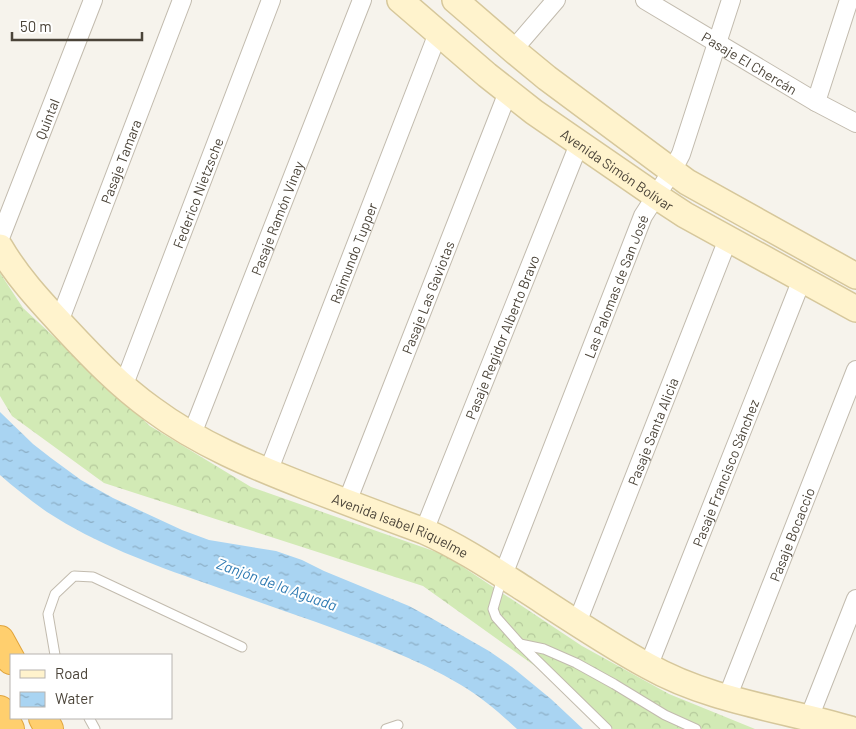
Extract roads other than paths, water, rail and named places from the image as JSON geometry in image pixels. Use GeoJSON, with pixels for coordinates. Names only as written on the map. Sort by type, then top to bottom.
{"type":"FeatureCollection","features":[{"type":"Feature","properties":{"kind":"highway"},"geometry":{"type":"LineString","coordinates":[[0,640],[10,658]]}},
{"type":"Feature","properties":{"kind":"highway"},"geometry":{"type":"LineString","coordinates":[[0,710],[10,729]]}},
{"type":"Feature","properties":{"kind":"main road","name":"Avenida Simón Bolívar"},"geometry":{"type":"LineString","coordinates":[[400,0],[508,92],[579,144],[685,215],[856,309]]}},
{"type":"Feature","properties":{"kind":"main road","name":"Avenida Simón Bolívar"},"geometry":{"type":"LineString","coordinates":[[455,0],[547,78],[687,182],[856,276]]}},
{"type":"Feature","properties":{"kind":"main road","name":"Avenida Isabel Riquelme"},"geometry":{"type":"LineString","coordinates":[[0,247],[14,270],[59,322],[107,372],[152,410],[210,445],[268,472],[445,540],[648,667],[685,684],[727,698],[850,729]]}},
{"type":"Feature","properties":{"kind":"street","name":"Quintal"},"geometry":{"type":"LineString","coordinates":[[0,238],[93,0]]}},
{"type":"Feature","properties":{"kind":"street","name":"Pasaje Tamara"},"geometry":{"type":"LineString","coordinates":[[59,322],[182,0]]}},
{"type":"Feature","properties":{"kind":"street","name":"Federico Nietzsche"},"geometry":{"type":"LineString","coordinates":[[123,386],[271,0]]}},
{"type":"Feature","properties":{"kind":"street","name":"Pasaje Ramón Vinay"},"geometry":{"type":"LineString","coordinates":[[192,434],[362,0]]}},
{"type":"Feature","properties":{"kind":"street"},"geometry":{"type":"LineString","coordinates":[[512,50],[556,0]]}},
{"type":"Feature","properties":{"kind":"street","name":"Pasaje El Chercán"},"geometry":{"type":"LineString","coordinates":[[644,0],[816,102],[856,123]]}},
{"type":"Feature","properties":{"kind":"street","name":"Las Palomas de San José"},"geometry":{"type":"LineString","coordinates":[[503,575],[643,216],[681,154],[731,0]]}},
{"type":"Feature","properties":{"kind":"street"},"geometry":{"type":"LineString","coordinates":[[816,102],[849,0]]}},
{"type":"Feature","properties":{"kind":"street","name":"Raimundo Tupper"},"geometry":{"type":"LineString","coordinates":[[268,472],[438,33]]}},
{"type":"Feature","properties":{"kind":"street","name":"Pasaje Las Gaviotas"},"geometry":{"type":"LineString","coordinates":[[347,502],[508,92]]}},
{"type":"Feature","properties":{"kind":"street","name":"Pasaje Regidor Alberto Bravo"},"geometry":{"type":"LineString","coordinates":[[424,531],[579,144]]}},
{"type":"Feature","properties":{"kind":"street","name":"Pasaje Santa Alicia"},"geometry":{"type":"LineString","coordinates":[[577,623],[728,240]]}},
{"type":"Feature","properties":{"kind":"street","name":"Pasaje Francisco Sánchez"},"geometry":{"type":"LineString","coordinates":[[648,667],[802,279]]}},
{"type":"Feature","properties":{"kind":"street","name":"Pasaje Bocaccio"},"geometry":{"type":"LineString","coordinates":[[727,698],[856,370]]}},
{"type":"Feature","properties":{"kind":"street"},"geometry":{"type":"LineString","coordinates":[[809,718],[856,599]]}},
{"type":"Feature","properties":{"kind":"lane"},"geometry":{"type":"LineString","coordinates":[[503,575],[493,609],[496,617],[520,644],[607,729]]}},
{"type":"Feature","properties":{"kind":"lane"},"geometry":{"type":"LineString","coordinates":[[55,654],[48,614],[56,594],[74,576],[93,577],[242,647]]}},
{"type":"Feature","properties":{"kind":"lane"},"geometry":{"type":"LineString","coordinates":[[520,644],[544,649],[576,663],[665,715],[696,729]]}},
{"type":"Feature","properties":{"kind":"lane"},"geometry":{"type":"LineString","coordinates":[[386,729],[398,724]]}},
{"type":"Feature","properties":{"kind":"water","name":"Zanjón de la Aguada"},"geometry":{"type":"Polygon","coordinates":[[[0,412],[33,444],[51,458],[81,480],[113,498],[182,530],[209,540],[276,551],[302,560],[409,606],[433,619],[489,651],[512,667],[551,699],[583,729],[517,729],[468,690],[444,675],[408,658],[372,643],[164,568],[104,544],[85,534],[47,512],[0,475],[0,412]]]}}]}
